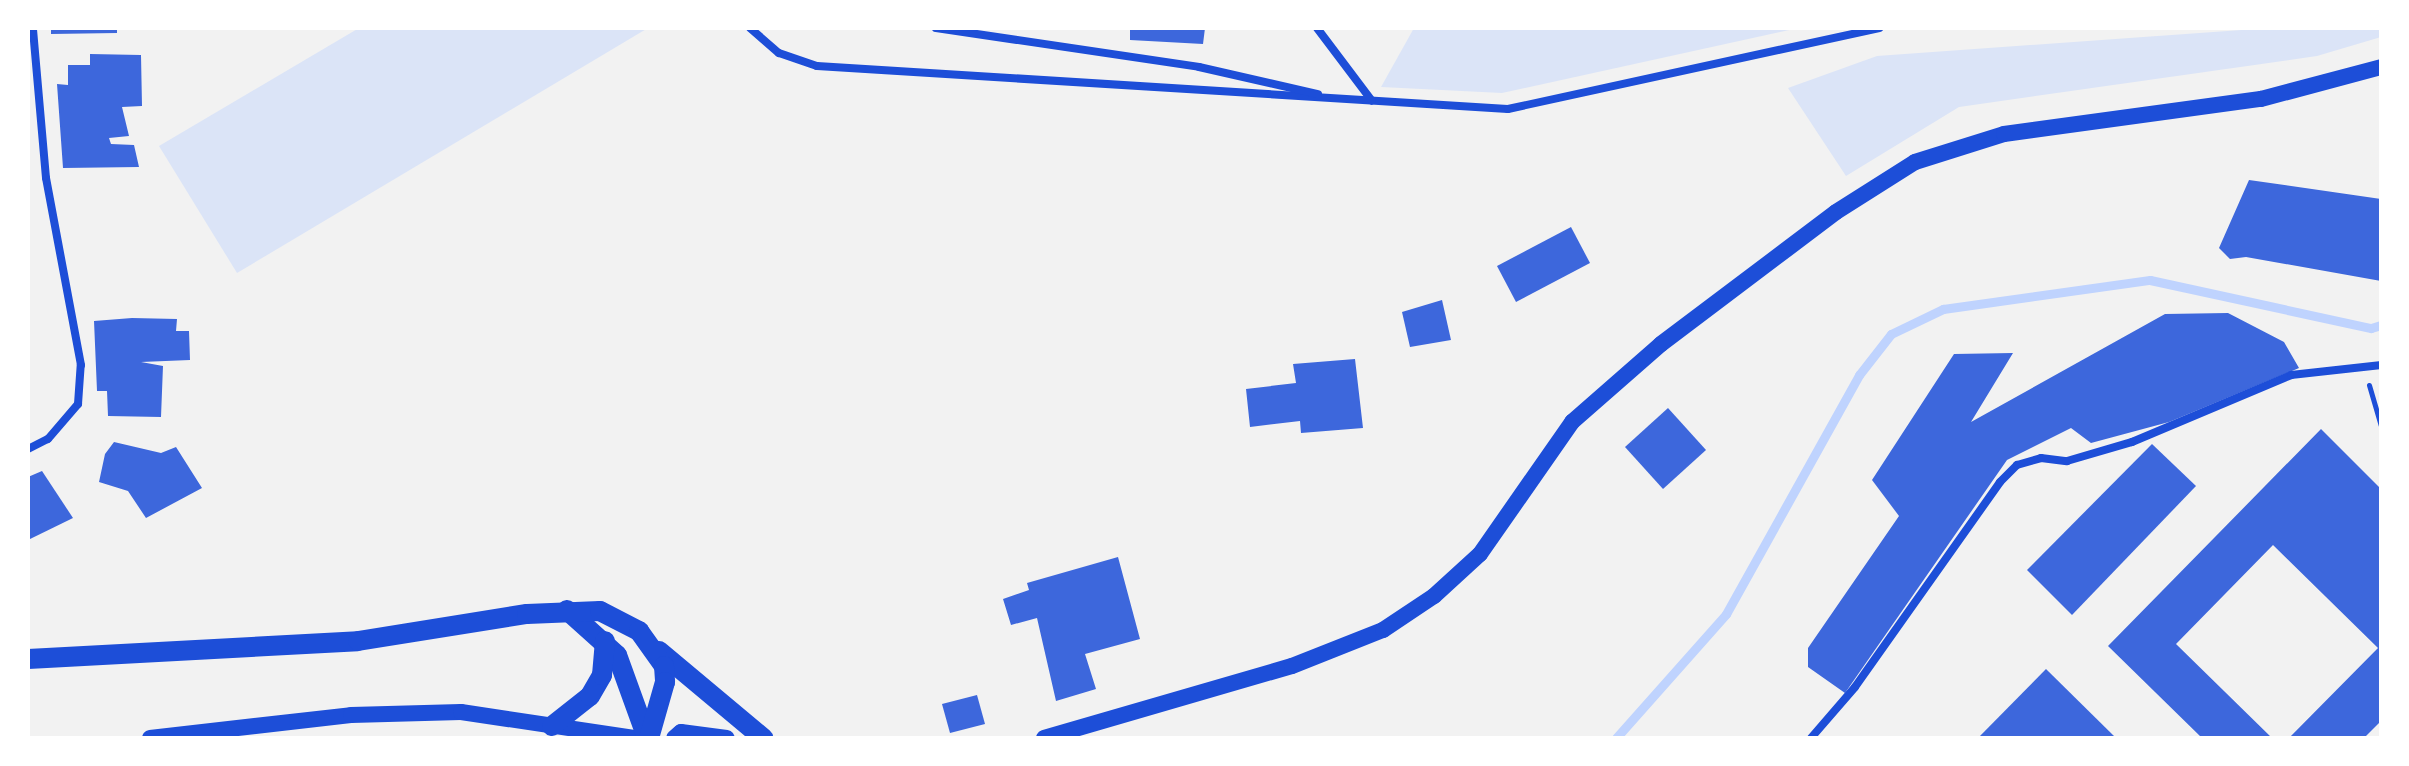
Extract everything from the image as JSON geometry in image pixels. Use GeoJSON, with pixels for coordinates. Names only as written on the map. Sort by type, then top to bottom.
{"type":"FeatureCollection","features":[{"type":"Feature","properties":{"kind":"main road"},"geometry":{"type":"LineString","coordinates":[[1044,738],[1292,666],[1383,630],[1434,596],[1480,554],[1572,422],[1661,344],[1836,212],[1915,162],[2004,134],[2261,99],[2381,67]]}},
{"type":"Feature","properties":{"kind":"main road"},"geometry":{"type":"LineString","coordinates":[[567,610],[605,641],[626,672],[648,738]]}},
{"type":"Feature","properties":{"kind":"main road"},"geometry":{"type":"LineString","coordinates":[[28,659],[358,641],[567,610],[600,611],[620,618],[763,738]]}},
{"type":"Feature","properties":{"kind":"main road"},"geometry":{"type":"LineString","coordinates":[[552,726],[590,696],[602,675],[605,641]]}},
{"type":"Feature","properties":{"kind":"main road"},"geometry":{"type":"LineString","coordinates":[[648,738],[665,682],[657,649]]}},
{"type":"Feature","properties":{"kind":"main road"},"geometry":{"type":"LineString","coordinates":[[150,738],[351,715],[461,712],[634,738]]}},
{"type":"Feature","properties":{"kind":"main road"},"geometry":{"type":"LineString","coordinates":[[674,738],[681,732],[727,738]]}},
{"type":"Feature","properties":{"kind":"street"},"geometry":{"type":"LineString","coordinates":[[28,449],[48,439],[78,404],[81,365],[46,178],[33,28]]}},
{"type":"Feature","properties":{"kind":"street"},"geometry":{"type":"LineString","coordinates":[[750,28],[779,53],[817,66],[1508,109],[1879,28]]}},
{"type":"Feature","properties":{"kind":"street"},"geometry":{"type":"LineString","coordinates":[[936,28],[1199,67],[1342,99]]}},
{"type":"Feature","properties":{"kind":"street"},"geometry":{"type":"LineString","coordinates":[[1317,28],[1372,101]]}},
{"type":"Feature","properties":{"kind":"street"},"geometry":{"type":"LineString","coordinates":[[1811,738],[1855,687],[2000,482],[2017,465],[2041,458],[2067,461],[2132,442],[2291,375],[2381,365]]}},
{"type":"Feature","properties":{"kind":"path"},"geometry":{"type":"LineString","coordinates":[[2364,368],[2381,426]]}},
{"type":"Feature","properties":{"kind":"shaded area"},"geometry":{"type":"Polygon","coordinates":[[[359,28],[648,28],[237,273],[159,146],[359,28]]]}},
{"type":"Feature","properties":{"kind":"shaded area"},"geometry":{"type":"Polygon","coordinates":[[[1414,28],[1798,28],[1502,93],[1381,87],[1414,28]]]}},
{"type":"Feature","properties":{"kind":"shaded area"},"geometry":{"type":"Polygon","coordinates":[[[2269,28],[2381,28],[2381,37],[2317,56],[1959,107],[1846,176],[1788,88],[1877,56],[2269,28]]]}},
{"type":"Feature","properties":{"kind":"building"},"geometry":{"type":"Polygon","coordinates":[[[51,28],[117,28],[117,33],[51,34],[51,28]]]}},
{"type":"Feature","properties":{"kind":"building"},"geometry":{"type":"Polygon","coordinates":[[[1130,28],[1205,28],[1203,44],[1130,40],[1130,28]]]}},
{"type":"Feature","properties":{"kind":"building"},"geometry":{"type":"Polygon","coordinates":[[[90,54],[141,55],[142,106],[122,107],[129,136],[109,138],[111,144],[134,145],[139,167],[63,168],[57,84],[68,85],[68,65],[90,65],[90,54]]]}},
{"type":"Feature","properties":{"kind":"building"},"geometry":{"type":"Polygon","coordinates":[[[2249,180],[2381,199],[2381,281],[2246,257],[2230,259],[2219,248],[2249,180]]]}},
{"type":"Feature","properties":{"kind":"building"},"geometry":{"type":"Polygon","coordinates":[[[1571,227],[1590,263],[1516,302],[1497,266],[1571,227]]]}},
{"type":"Feature","properties":{"kind":"building"},"geometry":{"type":"Polygon","coordinates":[[[1442,300],[1451,340],[1410,347],[1402,312],[1442,300]]]}},
{"type":"Feature","properties":{"kind":"building"},"geometry":{"type":"Polygon","coordinates":[[[2228,313],[2284,342],[2299,368],[2169,422],[2091,443],[2071,428],[2007,460],[1845,693],[1808,667],[1808,648],[1899,516],[1872,480],[1954,354],[2013,353],[1971,422],[2165,314],[2228,313]]]}},
{"type":"Feature","properties":{"kind":"building"},"geometry":{"type":"Polygon","coordinates":[[[177,319],[176,331],[189,331],[190,360],[141,362],[163,366],[161,417],[108,416],[107,391],[97,391],[94,321],[177,319]]]}},
{"type":"Feature","properties":{"kind":"building"},"geometry":{"type":"Polygon","coordinates":[[[1355,359],[1363,428],[1301,433],[1300,421],[1250,427],[1246,389],[1296,383],[1293,364],[1355,359]]]}},
{"type":"Feature","properties":{"kind":"building"},"geometry":{"type":"Polygon","coordinates":[[[1668,408],[1706,450],[1663,489],[1625,447],[1668,408]]]}},
{"type":"Feature","properties":{"kind":"building"},"geometry":{"type":"Polygon","coordinates":[[[2321,429],[2381,489],[2381,721],[2364,738],[2289,738],[2378,648],[2273,545],[2176,644],[2272,738],[2202,738],[2108,646],[2321,429]]]}},
{"type":"Feature","properties":{"kind":"building"},"geometry":{"type":"Polygon","coordinates":[[[114,442],[161,453],[176,447],[202,488],[146,518],[128,491],[99,482],[105,454],[114,442]]]}},
{"type":"Feature","properties":{"kind":"building"},"geometry":{"type":"Polygon","coordinates":[[[2152,444],[2196,486],[2072,615],[2027,570],[2152,444]]]}},
{"type":"Feature","properties":{"kind":"building"},"geometry":{"type":"Polygon","coordinates":[[[42,471],[73,518],[28,540],[28,477],[42,471]]]}},
{"type":"Feature","properties":{"kind":"building"},"geometry":{"type":"Polygon","coordinates":[[[1118,557],[1140,639],[1085,654],[1096,689],[1056,701],[1037,618],[1011,625],[1003,599],[1029,590],[1027,583],[1118,557]]]}},
{"type":"Feature","properties":{"kind":"building"},"geometry":{"type":"Polygon","coordinates":[[[2046,669],[2116,738],[1978,738],[2046,669]]]}},
{"type":"Feature","properties":{"kind":"building"},"geometry":{"type":"Polygon","coordinates":[[[977,695],[985,724],[950,733],[942,704],[977,695]]]}},
{"type":"Feature","properties":{"kind":"waterway"},"geometry":{"type":"LineString","coordinates":[[1616,738],[1726,614],[1859,375],[1891,334],[1943,309],[2150,280],[2371,328],[2381,325]]}}]}
